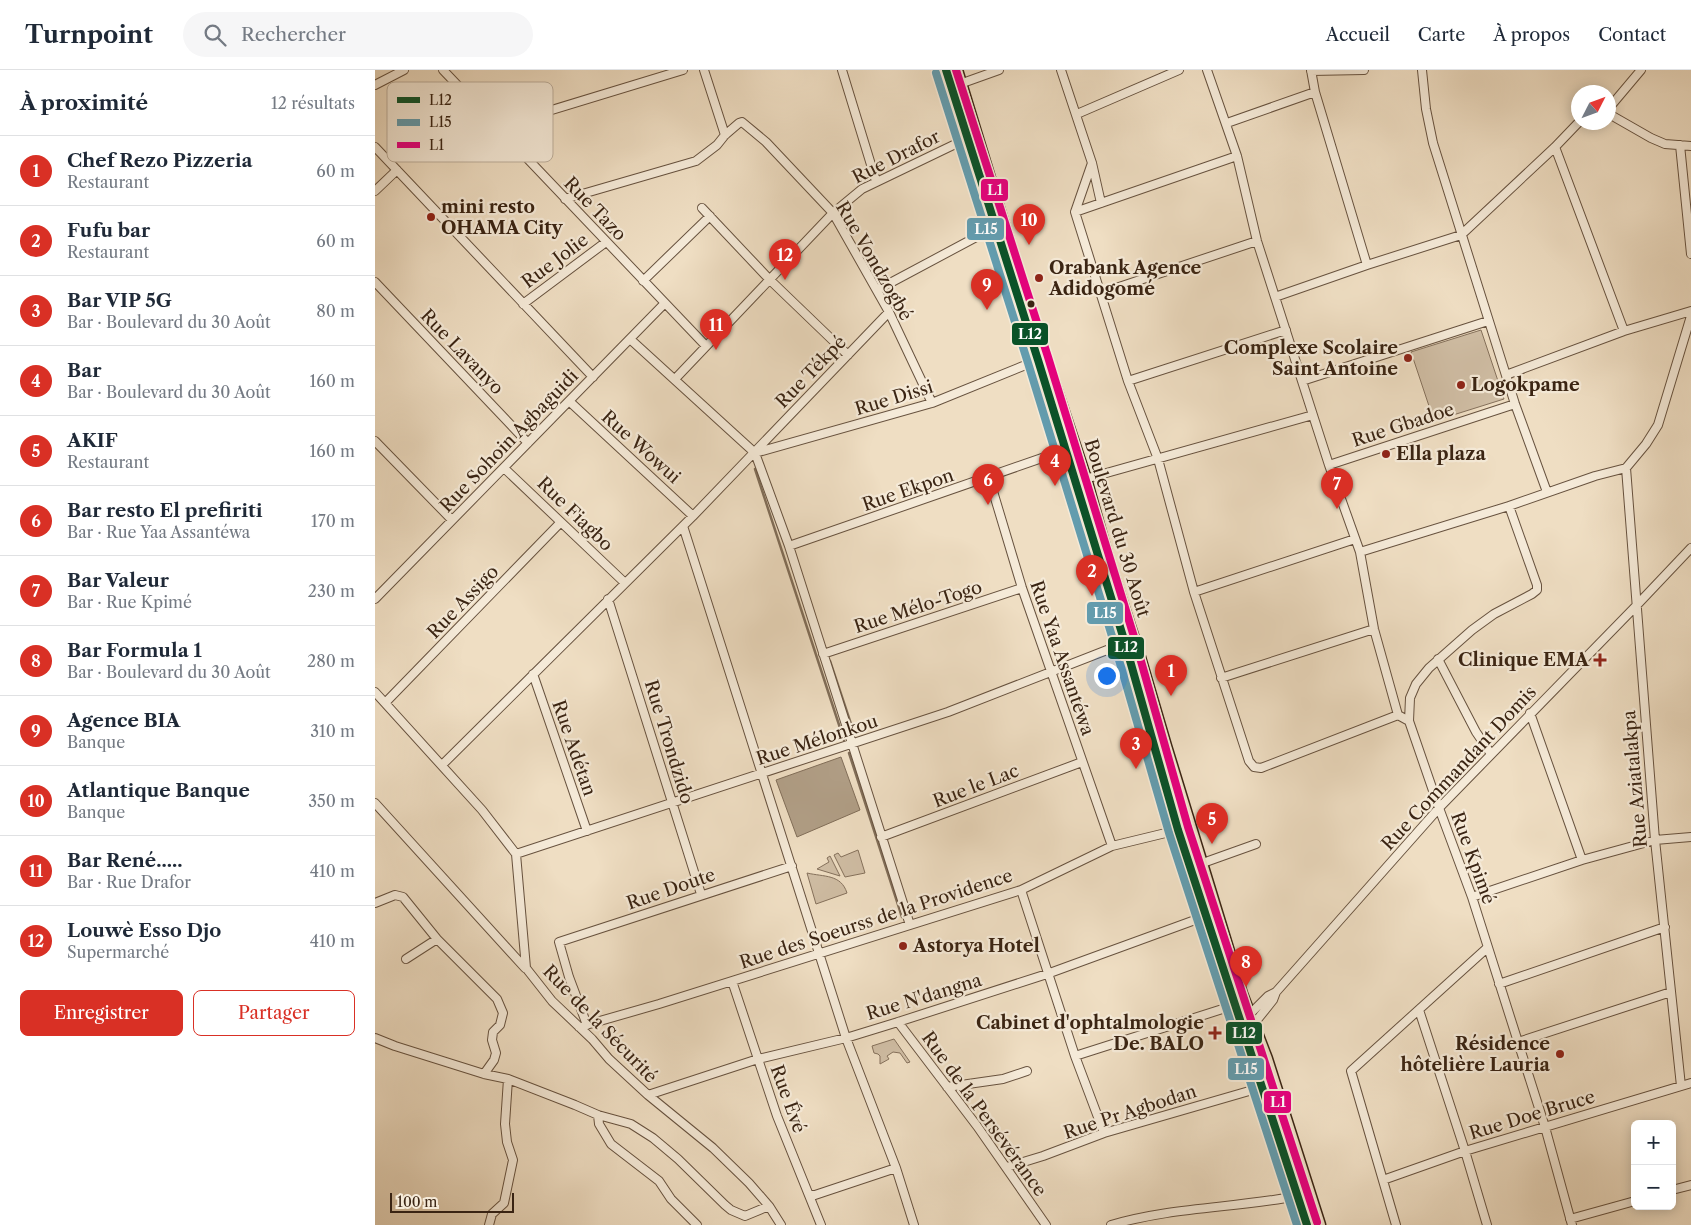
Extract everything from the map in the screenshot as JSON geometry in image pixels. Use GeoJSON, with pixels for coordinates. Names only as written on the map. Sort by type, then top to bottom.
{"type":"FeatureCollection","features":[{"type":"Feature","properties":{"kind":"highway","name":"Boulevard du 30 Août"},"geometry":{"type":"LineString","coordinates":[[946,70],[955,86],[1026,300],[1080,480],[1109,565],[1178,830],[1235,1005],[1247,1022],[1266,1059],[1319,1225]]}},
{"type":"Feature","properties":{"kind":"highway","name":"Boulevard du 30 Août"},"geometry":{"type":"LineString","coordinates":[[955,70],[955,86],[968,138],[995,227],[1065,450],[1080,480]]}},
{"type":"Feature","properties":{"kind":"highway","name":"Boulevard du 30 Août"},"geometry":{"type":"LineString","coordinates":[[1129,642],[1241,994],[1263,1087],[1307,1225]]}},
{"type":"Feature","properties":{"kind":"street"},"geometry":{"type":"LineString","coordinates":[[375,85],[403,70]]}},
{"type":"Feature","properties":{"kind":"street","name":"Rue Tazo"},"geometry":{"type":"LineString","coordinates":[[443,70],[454,82]]}},
{"type":"Feature","properties":{"kind":"street"},"geometry":{"type":"LineString","coordinates":[[553,110],[683,70]]}},
{"type":"Feature","properties":{"kind":"street"},"geometry":{"type":"LineString","coordinates":[[565,199],[695,160],[717,145],[725,135],[704,70]]}},
{"type":"Feature","properties":{"kind":"street"},"geometry":{"type":"LineString","coordinates":[[842,70],[876,181]]}},
{"type":"Feature","properties":{"kind":"street"},"geometry":{"type":"LineString","coordinates":[[955,86],[999,70]]}},
{"type":"Feature","properties":{"kind":"street"},"geometry":{"type":"LineString","coordinates":[[1061,70],[1092,163],[1101,203]]}},
{"type":"Feature","properties":{"kind":"street"},"geometry":{"type":"LineString","coordinates":[[1077,114],[1179,70]]}},
{"type":"Feature","properties":{"kind":"street"},"geometry":{"type":"LineString","coordinates":[[1207,70],[1237,156],[1257,241],[1329,465],[1360,552],[1374,629],[1399,715],[1409,721],[1410,698],[1416,684],[1438,659],[1493,614],[1537,590],[1537,584],[1509,506]]}},
{"type":"Feature","properties":{"kind":"street"},"geometry":{"type":"LineString","coordinates":[[1364,70],[1311,70],[1315,92],[1367,265]]}},
{"type":"Feature","properties":{"kind":"street"},"geometry":{"type":"LineString","coordinates":[[1422,70],[1426,109],[1433,143],[1515,404],[1547,492]]}},
{"type":"Feature","properties":{"kind":"street"},"geometry":{"type":"LineString","coordinates":[[1616,100],[1641,70]]}},
{"type":"Feature","properties":{"kind":"street"},"geometry":{"type":"LineString","coordinates":[[1227,123],[1315,92]]}},
{"type":"Feature","properties":{"kind":"street"},"geometry":{"type":"LineString","coordinates":[[1616,118],[1665,144],[1691,146]]}},
{"type":"Feature","properties":{"kind":"street","name":"Rue Vondzogbé"},"geometry":{"type":"LineString","coordinates":[[725,135],[742,122],[766,142],[833,213],[889,312],[933,403]]}},
{"type":"Feature","properties":{"kind":"street"},"geometry":{"type":"LineString","coordinates":[[1275,297],[1461,235],[1571,130]]}},
{"type":"Feature","properties":{"kind":"street","name":"Rue Drafor"},"geometry":{"type":"LineString","coordinates":[[675,379],[833,213],[862,189],[968,138]]}},
{"type":"Feature","properties":{"kind":"street"},"geometry":{"type":"LineString","coordinates":[[1680,145],[1691,254]]}},
{"type":"Feature","properties":{"kind":"street"},"geometry":{"type":"LineString","coordinates":[[375,147],[387,160]]}},
{"type":"Feature","properties":{"kind":"street"},"geometry":{"type":"LineString","coordinates":[[1555,147],[1623,332]]}},
{"type":"Feature","properties":{"kind":"street"},"geometry":{"type":"LineString","coordinates":[[1075,212],[1237,156]]}},
{"type":"Feature","properties":{"kind":"street"},"geometry":{"type":"LineString","coordinates":[[389,162],[593,377]]}},
{"type":"Feature","properties":{"kind":"street","name":"Rue Tazo"},"geometry":{"type":"LineString","coordinates":[[530,162],[706,346]]}},
{"type":"Feature","properties":{"kind":"street"},"geometry":{"type":"LineString","coordinates":[[1092,163],[1075,212],[1128,381],[1158,459],[1194,592],[1249,761],[1254,767],[1261,768],[1399,715]]}},
{"type":"Feature","properties":{"kind":"street"},"geometry":{"type":"LineString","coordinates":[[375,191],[397,170]]}},
{"type":"Feature","properties":{"kind":"street"},"geometry":{"type":"LineString","coordinates":[[701,208],[770,280],[848,355]]}},
{"type":"Feature","properties":{"kind":"street"},"geometry":{"type":"LineString","coordinates":[[643,281],[709,216]]}},
{"type":"Feature","properties":{"kind":"street"},"geometry":{"type":"LineString","coordinates":[[877,290],[995,227]]}},
{"type":"Feature","properties":{"kind":"street"},"geometry":{"type":"LineString","coordinates":[[1101,293],[1257,241]]}},
{"type":"Feature","properties":{"kind":"street","name":"Rue Jolie"},"geometry":{"type":"LineString","coordinates":[[523,304],[606,242]]}},
{"type":"Feature","properties":{"kind":"street","name":"Rue Lavanyo"},"geometry":{"type":"LineString","coordinates":[[375,282],[528,443]]}},
{"type":"Feature","properties":{"kind":"street","name":"Rue Sohoin Agbaguidi"},"geometry":{"type":"LineString","coordinates":[[375,599],[664,304]]}},
{"type":"Feature","properties":{"kind":"street"},"geometry":{"type":"LineString","coordinates":[[1506,375],[1623,332],[1691,311]]}},
{"type":"Feature","properties":{"kind":"street","name":"Rue Tékpé"},"geometry":{"type":"LineString","coordinates":[[442,765],[693,516],[889,312]]}},
{"type":"Feature","properties":{"kind":"street"},"geometry":{"type":"LineString","coordinates":[[1360,552],[1626,468],[1646,444],[1658,425],[1691,316]]}},
{"type":"Feature","properties":{"kind":"street"},"geometry":{"type":"LineString","coordinates":[[1302,381],[1488,321]]}},
{"type":"Feature","properties":{"kind":"street"},"geometry":{"type":"LineString","coordinates":[[1128,381],[1286,330]]}},
{"type":"Feature","properties":{"kind":"street"},"geometry":{"type":"LineString","coordinates":[[630,339],[755,453],[789,546],[909,925]]}},
{"type":"Feature","properties":{"kind":"street","name":"Rue Dissi"},"geometry":{"type":"LineString","coordinates":[[755,453],[933,403],[1038,360]]}},
{"type":"Feature","properties":{"kind":"street","name":"Rue Wowui"},"geometry":{"type":"LineString","coordinates":[[569,401],[693,516]]}},
{"type":"Feature","properties":{"kind":"street","name":"Rue Gbadoe"},"geometry":{"type":"LineString","coordinates":[[1329,465],[1515,404]]}},
{"type":"Feature","properties":{"kind":"street"},"geometry":{"type":"LineString","coordinates":[[1080,480],[1313,415]]}},
{"type":"Feature","properties":{"kind":"street"},"geometry":{"type":"LineString","coordinates":[[376,444],[452,520]]}},
{"type":"Feature","properties":{"kind":"street","name":"Rue Ekpon"},"geometry":{"type":"LineString","coordinates":[[789,546],[1065,450]]}},
{"type":"Feature","properties":{"kind":"street","name":"Rue Fiagbo"},"geometry":{"type":"LineString","coordinates":[[504,468],[625,583]]}},
{"type":"Feature","properties":{"kind":"street","name":"Rue Aziatalakpa"},"geometry":{"type":"LineString","coordinates":[[1626,468],[1655,840],[1681,1086]]}},
{"type":"Feature","properties":{"kind":"street","name":"Rue Yaa Assantéwa"},"geometry":{"type":"LineString","coordinates":[[989,478],[1022,588],[1112,846]]}},
{"type":"Feature","properties":{"kind":"street","name":"Rue Assigo"},"geometry":{"type":"LineString","coordinates":[[385,703],[561,522]]}},
{"type":"Feature","properties":{"kind":"street"},"geometry":{"type":"LineString","coordinates":[[683,526],[846,1038],[896,1168],[914,1225]]}},
{"type":"Feature","properties":{"kind":"street"},"geometry":{"type":"LineString","coordinates":[[1194,592],[1355,539]]}},
{"type":"Feature","properties":{"kind":"street","name":"Rue Commandant Domis"},"geometry":{"type":"LineString","coordinates":[[1247,1022],[1273,1000],[1275,992],[1439,808],[1691,548]]}},
{"type":"Feature","properties":{"kind":"street","name":"Rue Mélo-Togo"},"geometry":{"type":"LineString","coordinates":[[823,654],[1022,588]]}},
{"type":"Feature","properties":{"kind":"street","name":"Rue Trondzido"},"geometry":{"type":"LineString","coordinates":[[609,599],[701,894]]}},
{"type":"Feature","properties":{"kind":"street"},"geometry":{"type":"LineString","coordinates":[[1221,678],[1374,629]]}},
{"type":"Feature","properties":{"kind":"street","name":"Rue Mélonkou"},"geometry":{"type":"LineString","coordinates":[[516,854],[949,712],[1129,642]]}},
{"type":"Feature","properties":{"kind":"street"},"geometry":{"type":"LineString","coordinates":[[1438,659],[1476,732],[1491,754]]}},
{"type":"Feature","properties":{"kind":"street","name":"Rue Adétan"},"geometry":{"type":"LineString","coordinates":[[533,674],[587,831]]}},
{"type":"Feature","properties":{"kind":"street"},"geometry":{"type":"LineString","coordinates":[[375,692],[483,810],[516,854]]}},
{"type":"Feature","properties":{"kind":"street"},"geometry":{"type":"LineString","coordinates":[[1530,713],[1582,860]]}},
{"type":"Feature","properties":{"kind":"street","name":"Rue Kpimé"},"geometry":{"type":"LineString","coordinates":[[1409,721],[1472,897],[1545,1127],[1571,1222]]}},
{"type":"Feature","properties":{"kind":"street","name":"Rue le Lac"},"geometry":{"type":"LineString","coordinates":[[881,837],[1082,762]]}},
{"type":"Feature","properties":{"kind":"street"},"geometry":{"type":"LineString","coordinates":[[375,803],[526,968]]}},
{"type":"Feature","properties":{"kind":"street","name":"Rue des Soeurss de la Providence"},"geometry":{"type":"LineString","coordinates":[[583,1026],[659,1004],[1021,890],[1112,846],[1178,830]]}},
{"type":"Feature","properties":{"kind":"street"},"geometry":{"type":"LineString","coordinates":[[1472,897],[1582,860],[1655,840],[1691,837]]}},
{"type":"Feature","properties":{"kind":"street"},"geometry":{"type":"LineString","coordinates":[[1201,864],[1256,844]]}},
{"type":"Feature","properties":{"kind":"street","name":"Rue de la Sécurité"},"geometry":{"type":"LineString","coordinates":[[516,854],[526,968],[552,1001],[583,1026],[609,1059],[648,1095],[713,1148],[749,1183],[769,1206],[781,1225]]}},
{"type":"Feature","properties":{"kind":"street","name":"Rue Doute"},"geometry":{"type":"LineString","coordinates":[[583,1026],[559,942],[701,894],[792,866]]}},
{"type":"Feature","properties":{"kind":"street"},"geometry":{"type":"LineString","coordinates":[[1021,890],[1047,974],[1103,1133]]}},
{"type":"Feature","properties":{"kind":"street"},"geometry":{"type":"LineString","coordinates":[[375,903],[395,895],[403,897],[437,939],[497,999],[503,1013],[500,1025],[493,1032],[492,1040],[496,1053],[494,1060],[483,1074]]}},
{"type":"Feature","properties":{"kind":"street","name":"Rue N'dangna"},"geometry":{"type":"LineString","coordinates":[[648,1095],[758,1058],[846,1038],[1047,974],[1206,916]]}},
{"type":"Feature","properties":{"kind":"street"},"geometry":{"type":"LineString","coordinates":[[1499,984],[1665,927]]}},
{"type":"Feature","properties":{"kind":"street"},"geometry":{"type":"LineString","coordinates":[[406,959],[437,939]]}},
{"type":"Feature","properties":{"kind":"street"},"geometry":{"type":"LineString","coordinates":[[1396,1225],[1351,1071],[1487,948]]}},
{"type":"Feature","properties":{"kind":"street","name":"Rue Évé"},"geometry":{"type":"LineString","coordinates":[[732,981],[777,1116],[821,1225]]}},
{"type":"Feature","properties":{"kind":"street"},"geometry":{"type":"LineString","coordinates":[[1518,1042],[1671,992]]}},
{"type":"Feature","properties":{"kind":"street"},"geometry":{"type":"LineString","coordinates":[[1075,1056],[1235,1005]]}},
{"type":"Feature","properties":{"kind":"street"},"geometry":{"type":"LineString","coordinates":[[1419,1010],[1487,1225]]}},
{"type":"Feature","properties":{"kind":"street","name":"Rue de la Persévérance"},"geometry":{"type":"LineString","coordinates":[[897,1022],[1007,1167],[1046,1225]]}},
{"type":"Feature","properties":{"kind":"street"},"geometry":{"type":"LineString","coordinates":[[375,1038],[483,1074],[509,1079],[598,1115],[631,1124],[653,1138],[678,1159],[731,1210],[745,1216],[769,1206]]}},
{"type":"Feature","properties":{"kind":"street"},"geometry":{"type":"LineString","coordinates":[[947,1087],[1003,1079],[1027,1072]]}},
{"type":"Feature","properties":{"kind":"street"},"geometry":{"type":"LineString","coordinates":[[489,1225],[491,1214],[505,1203],[513,1160],[507,1142],[505,1124],[509,1079]]}},
{"type":"Feature","properties":{"kind":"street","name":"Rue Doe Bruce"},"geometry":{"type":"LineString","coordinates":[[1383,1180],[1465,1151],[1691,1083]]}},
{"type":"Feature","properties":{"kind":"street","name":"Rue Pr Agbodan"},"geometry":{"type":"LineString","coordinates":[[1007,1167],[1043,1156],[1103,1133],[1263,1087]]}},
{"type":"Feature","properties":{"kind":"street"},"geometry":{"type":"LineString","coordinates":[[598,1115],[599,1124],[611,1144],[659,1182],[671,1199],[697,1225]]}},
{"type":"Feature","properties":{"kind":"street"},"geometry":{"type":"LineString","coordinates":[[809,1195],[815,1195],[896,1168]]}},
{"type":"Feature","properties":{"kind":"street"},"geometry":{"type":"LineString","coordinates":[[1676,1189],[1691,1185]]}},
{"type":"Feature","properties":{"kind":"street"},"geometry":{"type":"LineString","coordinates":[[1111,1225],[1136,1218],[1227,1204],[1269,1201],[1297,1196]]}},
{"type":"Feature","properties":{"kind":"street"},"geometry":{"type":"LineString","coordinates":[[1571,1222],[1631,1202]]}},
{"type":"Feature","properties":{"kind":"shaded area","name":"Logokpame"},"geometry":{"type":"Polygon","coordinates":[[[1481,330],[1504,399],[1434,421],[1411,352],[1481,330]]]}},
{"type":"Feature","properties":{"kind":"shaded area"},"geometry":{"type":"Polygon","coordinates":[[[841,757],[860,810],[797,837],[776,780],[841,757]]]}},
{"type":"Feature","properties":{"kind":"shaded area"},"geometry":{"type":"Polygon","coordinates":[[[858,850],[865,873],[845,877],[834,855],[838,853],[841,857],[858,850]]]}},
{"type":"Feature","properties":{"kind":"shaded area"},"geometry":{"type":"Polygon","coordinates":[[[830,856],[840,876],[817,869],[829,862],[827,858],[830,856]]]}},
{"type":"Feature","properties":{"kind":"shaded area"},"geometry":{"type":"Polygon","coordinates":[[[807,873],[836,879],[841,882],[847,893],[816,904],[807,873]]]}},
{"type":"Feature","properties":{"kind":"shaded area"},"geometry":{"type":"Polygon","coordinates":[[[894,1039],[910,1062],[907,1063],[900,1053],[893,1052],[887,1056],[889,1059],[880,1064],[880,1056],[874,1053],[872,1046],[894,1039]]]}},
{"type":"Feature","properties":{"kind":"waterway"},"geometry":{"type":"LineString","coordinates":[[755,469],[844,740]]}},
{"type":"Feature","properties":{"kind":"waterway"},"geometry":{"type":"LineString","coordinates":[[830,661],[854,733]]}},
{"type":"Feature","properties":{"kind":"waterway"},"geometry":{"type":"LineString","coordinates":[[849,753],[902,917]]}},
{"type":"Feature","properties":{"kind":"transit line","name":"L12"},"geometry":{"type":"LineString","coordinates":[[946,70],[1125,643],[1178,830],[1307,1225]]}},
{"type":"Feature","properties":{"kind":"transit line","name":"L1"},"geometry":{"type":"LineString","coordinates":[[956,70],[1048,357],[1135,640],[1188,827],[1317,1222]]}},
{"type":"Feature","properties":{"kind":"transit line","name":"L15"},"geometry":{"type":"LineString","coordinates":[[936,73],[1115,646],[1169,833],[1297,1225]]}},
{"type":"Feature","properties":{"kind":"place","name":"mini resto OHAMA City"},"geometry":{"type":"Point","coordinates":[431,217]}},
{"type":"Feature","properties":{"kind":"place","name":"Atlantique Banque"},"geometry":{"type":"Point","coordinates":[1029,245]}},
{"type":"Feature","properties":{"kind":"place","name":"Orabank Agence Adidogomé"},"geometry":{"type":"Point","coordinates":[1039,278]}},
{"type":"Feature","properties":{"kind":"place","name":"Louwè Esso Djo"},"geometry":{"type":"Point","coordinates":[785,280]}},
{"type":"Feature","properties":{"kind":"place","name":"Agence BIA"},"geometry":{"type":"Point","coordinates":[987,310]}},
{"type":"Feature","properties":{"kind":"place","name":"Bar René....."},"geometry":{"type":"Point","coordinates":[716,350]}},
{"type":"Feature","properties":{"kind":"place","name":"Complexe Scolaire Saint Antoine"},"geometry":{"type":"Point","coordinates":[1408,358]}},
{"type":"Feature","properties":{"kind":"place","name":"Logokpame"},"geometry":{"type":"Point","coordinates":[1461,385]}},
{"type":"Feature","properties":{"kind":"place","name":"Ella plaza"},"geometry":{"type":"Point","coordinates":[1386,454]}},
{"type":"Feature","properties":{"kind":"place","name":"Bar"},"geometry":{"type":"Point","coordinates":[1055,486]}},
{"type":"Feature","properties":{"kind":"place","name":"Bar resto El prefiriti"},"geometry":{"type":"Point","coordinates":[988,505]}},
{"type":"Feature","properties":{"kind":"place","name":"Bar Valeur"},"geometry":{"type":"Point","coordinates":[1337,509]}},
{"type":"Feature","properties":{"kind":"place","name":"Fufu bar"},"geometry":{"type":"Point","coordinates":[1092,596]}},
{"type":"Feature","properties":{"kind":"place","name":"Clinique EMA"},"geometry":{"type":"Point","coordinates":[1600,660]}},
{"type":"Feature","properties":{"kind":"place","name":"Chef Rezo Pizzeria"},"geometry":{"type":"Point","coordinates":[1171,696]}},
{"type":"Feature","properties":{"kind":"place","name":"Bar VIP 5G"},"geometry":{"type":"Point","coordinates":[1136,769]}},
{"type":"Feature","properties":{"kind":"place","name":"AKIF"},"geometry":{"type":"Point","coordinates":[1212,844]}},
{"type":"Feature","properties":{"kind":"place","name":"Astorya Hotel"},"geometry":{"type":"Point","coordinates":[903,946]}},
{"type":"Feature","properties":{"kind":"place","name":"Bar Formula 1"},"geometry":{"type":"Point","coordinates":[1246,987]}},
{"type":"Feature","properties":{"kind":"place","name":"Cabinet d'ophtalmologie De. BALO"},"geometry":{"type":"Point","coordinates":[1215,1033]}},
{"type":"Feature","properties":{"kind":"place","name":"Résidence hôtelière Lauria"},"geometry":{"type":"Point","coordinates":[1560,1054]}}]}
